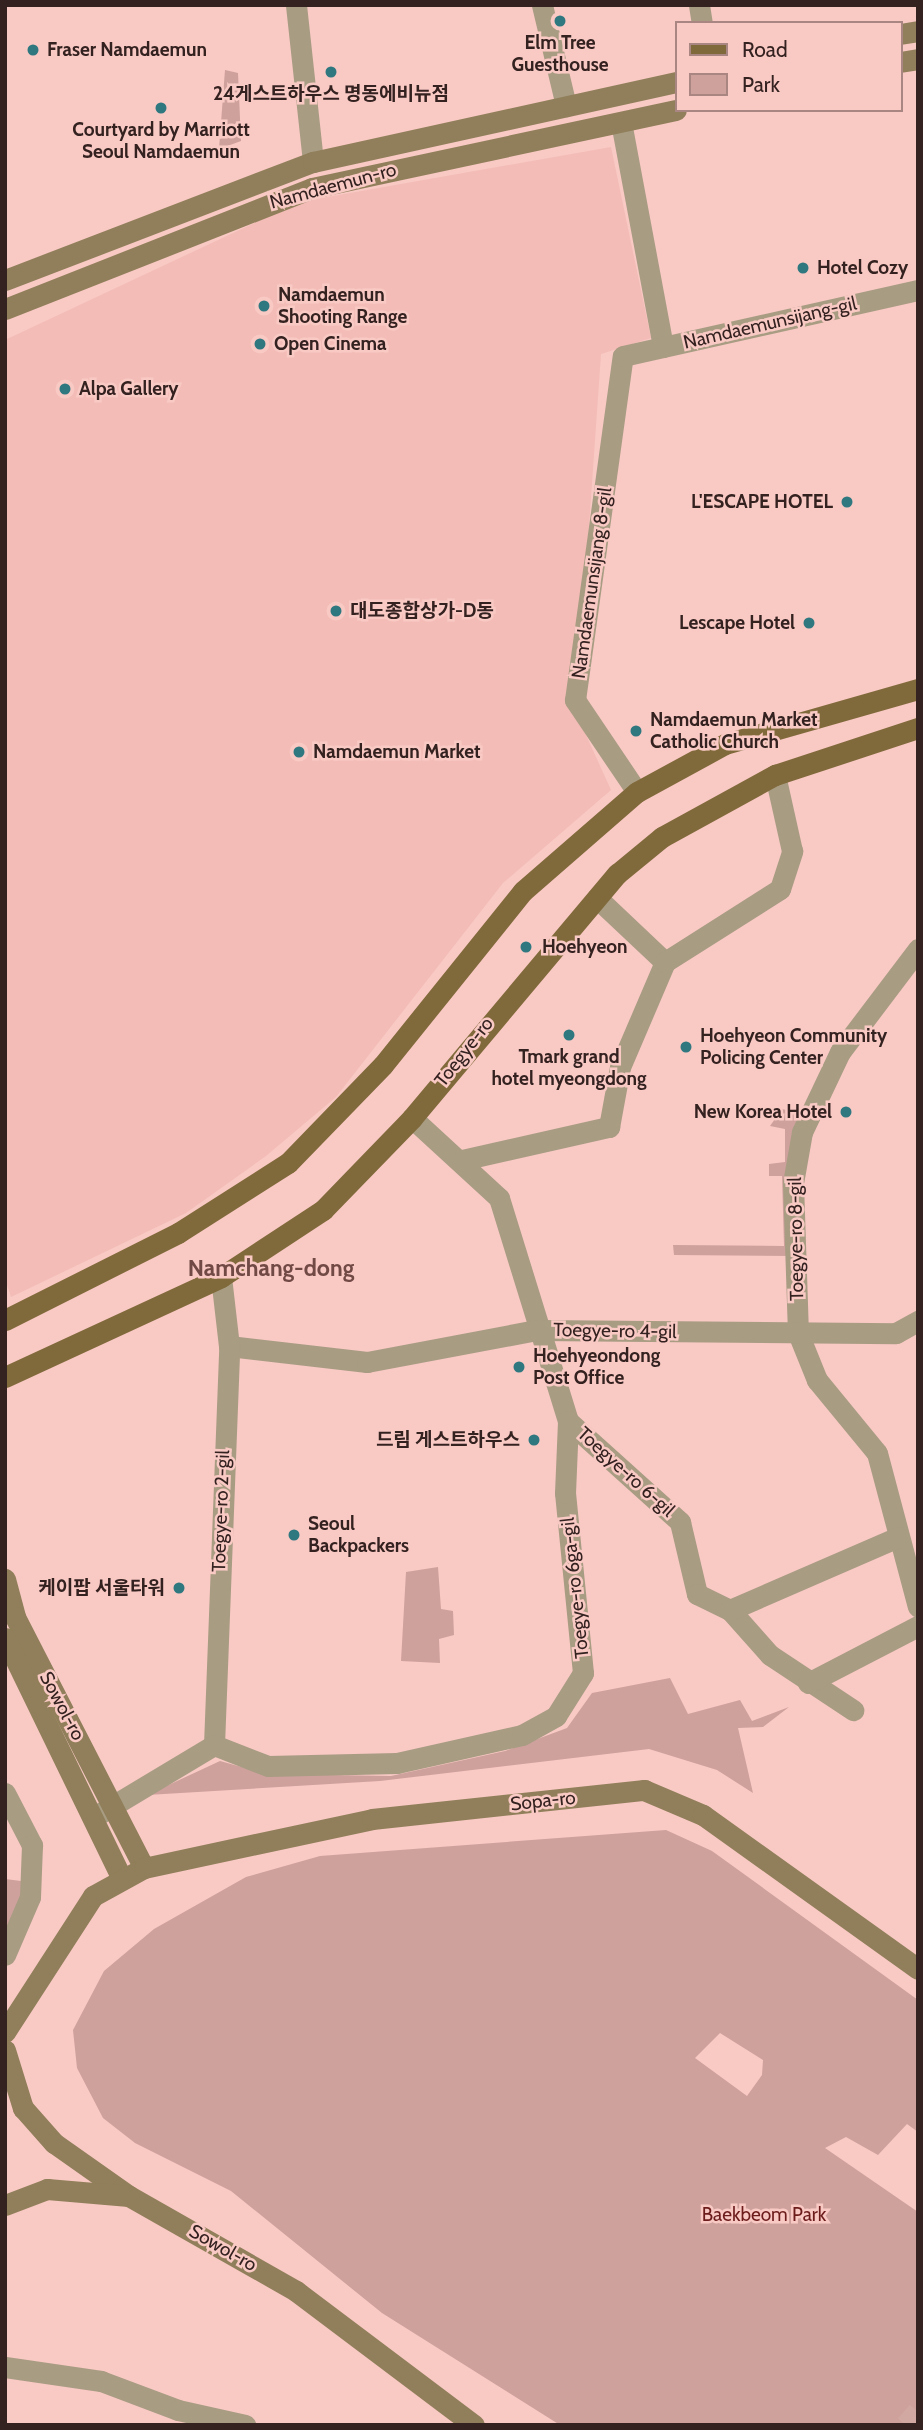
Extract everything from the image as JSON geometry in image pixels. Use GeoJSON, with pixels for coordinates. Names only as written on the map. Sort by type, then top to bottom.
{"type":"FeatureCollection","features":[{"type":"Feature","properties":{"kind":"main road","name":"Namdaemun-ro"},"geometry":{"type":"LineString","coordinates":[[5,280],[313,162],[674,82]]}},
{"type":"Feature","properties":{"kind":"main road","name":"Namdaemun-ro"},"geometry":{"type":"LineString","coordinates":[[5,309],[312,188],[674,110]]}},
{"type":"Feature","properties":{"kind":"main road"},"geometry":{"type":"LineString","coordinates":[[5,1320],[178,1233],[288,1163],[383,1065],[523,891],[637,792],[725,744],[918,689]]}},
{"type":"Feature","properties":{"kind":"main road","name":"Toegye-ro"},"geometry":{"type":"LineString","coordinates":[[5,1377],[221,1277],[323,1210],[412,1118],[597,898],[662,837],[775,775],[918,727]]}},
{"type":"Feature","properties":{"kind":"main road","name":"Sowol-ro"},"geometry":{"type":"LineString","coordinates":[[5,1579],[15,1617],[115,1805],[144,1868]]}},
{"type":"Feature","properties":{"kind":"main road","name":"Sowol-ro"},"geometry":{"type":"LineString","coordinates":[[5,1638],[121,1877]]}},
{"type":"Feature","properties":{"kind":"main road","name":"Sopa-ro"},"geometry":{"type":"LineString","coordinates":[[121,1877],[144,1868],[372,1819],[644,1790],[703,1815],[918,1969]]}},
{"type":"Feature","properties":{"kind":"main road"},"geometry":{"type":"LineString","coordinates":[[5,2032],[93,1896],[121,1877]]}},
{"type":"Feature","properties":{"kind":"main road","name":"Sowol-ro"},"geometry":{"type":"LineString","coordinates":[[5,2050],[23,2108],[54,2143],[130,2196],[296,2291],[474,2425]]}},
{"type":"Feature","properties":{"kind":"main road"},"geometry":{"type":"LineString","coordinates":[[5,2206],[47,2189],[130,2196]]}},
{"type":"Feature","properties":{"kind":"street"},"geometry":{"type":"LineString","coordinates":[[296,5],[313,162]]}},
{"type":"Feature","properties":{"kind":"street"},"geometry":{"type":"LineString","coordinates":[[542,5],[566,106]]}},
{"type":"Feature","properties":{"kind":"street"},"geometry":{"type":"LineString","coordinates":[[621,122],[663,347]]}},
{"type":"Feature","properties":{"kind":"street","name":"Namdaemunsijang-gil"},"geometry":{"type":"LineString","coordinates":[[623,356],[918,290]]}},
{"type":"Feature","properties":{"kind":"street","name":"Namdaemunsijang 8-gil"},"geometry":{"type":"LineString","coordinates":[[623,356],[575,700],[637,792]]}},
{"type":"Feature","properties":{"kind":"street"},"geometry":{"type":"LineString","coordinates":[[462,1160],[609,1127],[620,1067],[665,962],[780,890],[792,851],[775,775]]}},
{"type":"Feature","properties":{"kind":"street"},"geometry":{"type":"LineString","coordinates":[[597,898],[665,962]]}},
{"type":"Feature","properties":{"kind":"street","name":"Toegye-ro 8-gil"},"geometry":{"type":"LineString","coordinates":[[918,949],[840,1052],[802,1132],[793,1183],[798,1333],[817,1380],[877,1453],[918,1607]]}},
{"type":"Feature","properties":{"kind":"street","name":"Toegye-ro 6-gil"},"geometry":{"type":"LineString","coordinates":[[412,1118],[462,1160],[499,1198],[537,1330],[568,1421],[680,1522],[696,1594],[730,1610],[770,1655],[808,1683],[853,1710]]}},
{"type":"Feature","properties":{"kind":"street","name":"Toegye-ro 2-gil"},"geometry":{"type":"LineString","coordinates":[[214,1745],[229,1346],[221,1277]]}},
{"type":"Feature","properties":{"kind":"street","name":"Toegye-ro 4-gil"},"geometry":{"type":"LineString","coordinates":[[229,1346],[367,1362],[537,1330],[896,1333],[918,1321]]}},
{"type":"Feature","properties":{"kind":"street","name":"Toegye-ro 6ga-gil"},"geometry":{"type":"LineString","coordinates":[[214,1745],[268,1766],[397,1763],[522,1735],[556,1716],[583,1673],[565,1493],[568,1421]]}},
{"type":"Feature","properties":{"kind":"street"},"geometry":{"type":"LineString","coordinates":[[730,1610],[898,1537]]}},
{"type":"Feature","properties":{"kind":"street"},"geometry":{"type":"LineString","coordinates":[[808,1683],[918,1626]]}},
{"type":"Feature","properties":{"kind":"street"},"geometry":{"type":"LineString","coordinates":[[94,1817],[214,1745]]}},
{"type":"Feature","properties":{"kind":"street"},"geometry":{"type":"LineString","coordinates":[[5,1793],[32,1845],[30,1896],[5,1955]]}},
{"type":"Feature","properties":{"kind":"street"},"geometry":{"type":"LineString","coordinates":[[5,2367],[101,2381],[185,2418],[245,2425]]}},
{"type":"Feature","properties":{"kind":"shaded area","name":"Namdaemun Market"},"geometry":{"type":"Polygon","coordinates":[[[611,147],[651,338],[601,354],[576,713],[611,790],[503,883],[336,1097],[266,1156],[186,1213],[11,1297],[5,1279],[5,340],[299,202],[611,147]]]}},
{"type":"Feature","properties":{"kind":"green space"},"geometry":{"type":"Polygon","coordinates":[[[225,70],[238,73],[241,141],[219,149],[225,70]]]}},
{"type":"Feature","properties":{"kind":"green space"},"geometry":{"type":"Polygon","coordinates":[[[782,1109],[803,1114],[792,1256],[674,1255],[673,1245],[784,1246],[782,1176],[769,1176],[769,1164],[785,1162],[785,1129],[770,1126],[782,1109]]]}},
{"type":"Feature","properties":{"kind":"green space"},"geometry":{"type":"Polygon","coordinates":[[[438,1567],[441,1609],[453,1611],[454,1635],[439,1639],[440,1663],[401,1661],[406,1572],[438,1567]]]}},
{"type":"Feature","properties":{"kind":"green space"},"geometry":{"type":"Polygon","coordinates":[[[670,1678],[688,1714],[740,1700],[752,1721],[789,1707],[763,1727],[738,1728],[753,1793],[717,1770],[649,1749],[380,1781],[147,1795],[220,1761],[267,1774],[391,1776],[505,1751],[567,1728],[592,1693],[670,1678]]]}},
{"type":"Feature","properties":{"kind":"green space","name":"Baekbeom Park"},"geometry":{"type":"Polygon","coordinates":[[[666,1830],[712,1851],[918,2000],[918,2132],[907,2124],[878,2155],[846,2137],[825,2148],[918,2212],[918,2425],[560,2425],[382,2313],[231,2191],[135,2143],[103,2118],[77,2068],[73,2030],[104,1971],[154,1929],[246,1877],[320,1856],[666,1830]],[[720,2033],[695,2058],[747,2096],[762,2075],[763,2060],[720,2033]]]}},
{"type":"Feature","properties":{"kind":"green space"},"geometry":{"type":"Polygon","coordinates":[[[5,1879],[21,1881],[21,1901],[5,1934],[5,1879]]]}},
{"type":"Feature","properties":{"kind":"tunnel"},"geometry":{"type":"LineString","coordinates":[[906,2425],[918,2411]]}},
{"type":"Feature","properties":{"kind":"place","name":"Elm Tree Guesthouse"},"geometry":{"type":"Point","coordinates":[560,21]}},
{"type":"Feature","properties":{"kind":"place","name":"Fraser Namdaemun"},"geometry":{"type":"Point","coordinates":[33,50]}},
{"type":"Feature","properties":{"kind":"place","name":"24게스트하우스 명동에비뉴점"},"geometry":{"type":"Point","coordinates":[331,72]}},
{"type":"Feature","properties":{"kind":"place","name":"Courtyard by Marriott Seoul Namdaemun"},"geometry":{"type":"Point","coordinates":[161,108]}},
{"type":"Feature","properties":{"kind":"place","name":"Hotel Cozy"},"geometry":{"type":"Point","coordinates":[803,268]}},
{"type":"Feature","properties":{"kind":"place","name":"Namdaemun Shooting Range"},"geometry":{"type":"Point","coordinates":[264,306]}},
{"type":"Feature","properties":{"kind":"place","name":"Open Cinema"},"geometry":{"type":"Point","coordinates":[260,344]}},
{"type":"Feature","properties":{"kind":"place","name":"Alpa Gallery"},"geometry":{"type":"Point","coordinates":[65,389]}},
{"type":"Feature","properties":{"kind":"place","name":"L'ESCAPE HOTEL"},"geometry":{"type":"Point","coordinates":[847,502]}},
{"type":"Feature","properties":{"kind":"place","name":"대도종합상가-D동"},"geometry":{"type":"Point","coordinates":[336,611]}},
{"type":"Feature","properties":{"kind":"place","name":"Lescape Hotel"},"geometry":{"type":"Point","coordinates":[809,623]}},
{"type":"Feature","properties":{"kind":"place","name":"Namdaemun Market Catholic Church"},"geometry":{"type":"Point","coordinates":[636,731]}},
{"type":"Feature","properties":{"kind":"place","name":"Namdaemun Market"},"geometry":{"type":"Point","coordinates":[299,752]}},
{"type":"Feature","properties":{"kind":"place","name":"Hoehyeon"},"geometry":{"type":"Point","coordinates":[526,947]}},
{"type":"Feature","properties":{"kind":"place","name":"Tmark grand hotel myeongdong"},"geometry":{"type":"Point","coordinates":[569,1035]}},
{"type":"Feature","properties":{"kind":"place","name":"Hoehyeon Community Policing Center"},"geometry":{"type":"Point","coordinates":[686,1047]}},
{"type":"Feature","properties":{"kind":"place","name":"New Korea Hotel"},"geometry":{"type":"Point","coordinates":[846,1112]}},
{"type":"Feature","properties":{"kind":"place","name":"Hoehyeondong Post Office"},"geometry":{"type":"Point","coordinates":[519,1367]}},
{"type":"Feature","properties":{"kind":"place","name":"드림 게스트하우스"},"geometry":{"type":"Point","coordinates":[534,1440]}},
{"type":"Feature","properties":{"kind":"place","name":"Seoul Backpackers"},"geometry":{"type":"Point","coordinates":[294,1535]}},
{"type":"Feature","properties":{"kind":"place","name":"케이팝 서울타워"},"geometry":{"type":"Point","coordinates":[179,1588]}},
{"type":"Feature","properties":{"kind":"district","name":"Namchang-dong"},"geometry":{"type":"Point","coordinates":[271,1268]}}]}
